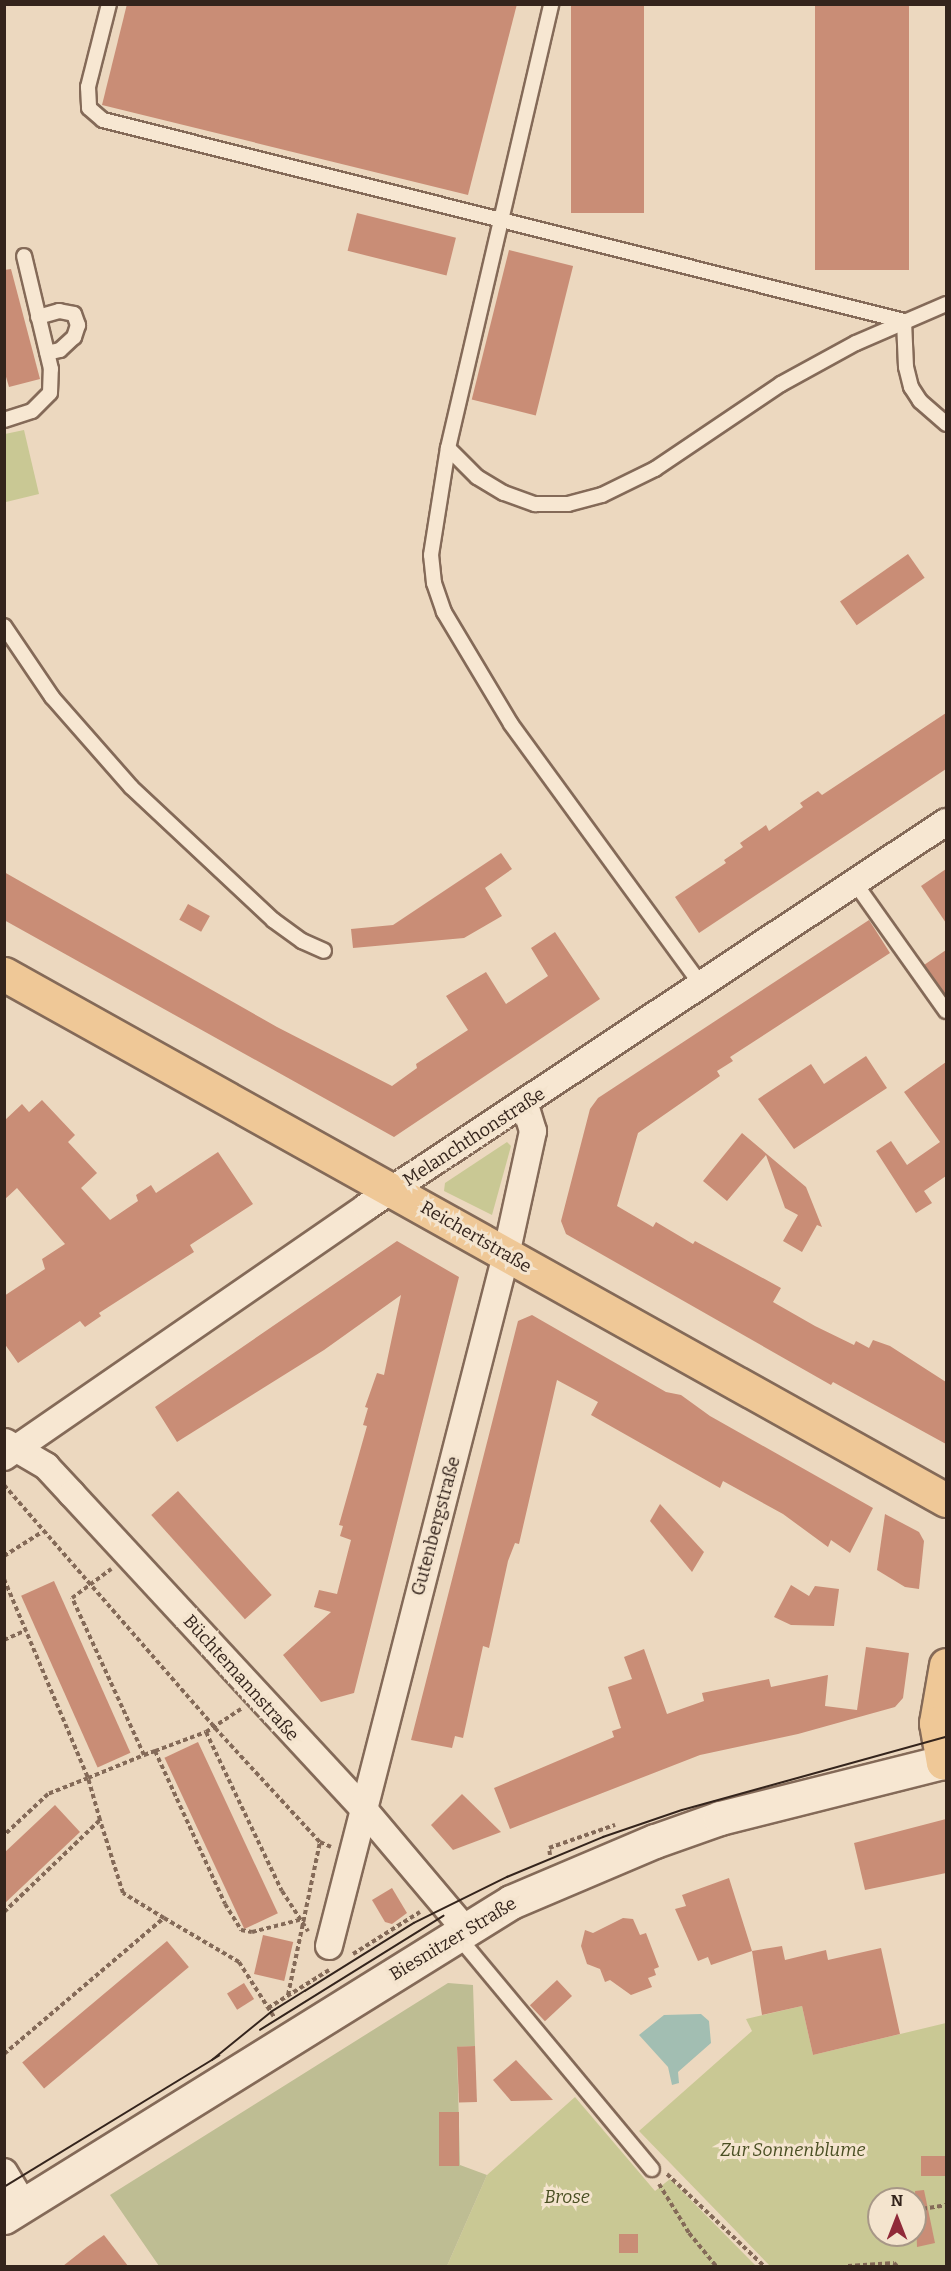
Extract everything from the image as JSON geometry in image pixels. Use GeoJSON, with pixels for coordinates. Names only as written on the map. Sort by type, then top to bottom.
{"type":"FeatureCollection","features":[{"type":"Feature","properties":{"kind":"main road","name":"Reichertstraße"},"geometry":{"type":"LineString","coordinates":[[4,974],[946,1500]]}},
{"type":"Feature","properties":{"kind":"main road"},"geometry":{"type":"LineString","coordinates":[[945,1761],[936,1723],[946,1665]]}},
{"type":"Feature","properties":{"kind":"main road","name":"Biesnitzer Straße"},"geometry":{"type":"LineString","coordinates":[[14,2211],[460,1931],[511,1902],[655,1841],[720,1818],[945,1761]]}},
{"type":"Feature","properties":{"kind":"street","name":"Melanchthonstraße"},"geometry":{"type":"LineString","coordinates":[[8,1449],[392,1190],[525,1104],[946,822]]}},
{"type":"Feature","properties":{"kind":"street","name":"Gutenbergstraße"},"geometry":{"type":"LineString","coordinates":[[329,1947],[366,1812],[373,1772],[506,1255],[533,1131],[525,1104]]}},
{"type":"Feature","properties":{"kind":"street","name":"Büchtemannstraße"},"geometry":{"type":"LineString","coordinates":[[8,1449],[46,1466],[366,1812],[460,1931]]}},
{"type":"Feature","properties":{"kind":"street"},"geometry":{"type":"LineString","coordinates":[[4,2172],[14,2211]]}},
{"type":"Feature","properties":{"kind":"lane"},"geometry":{"type":"LineString","coordinates":[[109,4],[88,87],[89,108],[104,120],[904,321]]}},
{"type":"Feature","properties":{"kind":"lane"},"geometry":{"type":"LineString","coordinates":[[550,4],[498,220],[448,448],[431,555],[434,583],[444,612],[511,724],[702,986]]}},
{"type":"Feature","properties":{"kind":"lane"},"geometry":{"type":"LineString","coordinates":[[4,420],[32,411],[50,393],[47,353],[24,256]]}},
{"type":"Feature","properties":{"kind":"lane"},"geometry":{"type":"LineString","coordinates":[[448,448],[477,477],[504,493],[535,504],[568,504],[602,495],[655,469],[781,384],[904,321],[946,304]]}},
{"type":"Feature","properties":{"kind":"lane"},"geometry":{"type":"LineString","coordinates":[[38,317],[59,311],[74,314],[78,325],[74,337],[60,350],[47,353]]}},
{"type":"Feature","properties":{"kind":"lane"},"geometry":{"type":"LineString","coordinates":[[904,321],[906,367],[911,387],[920,401],[946,424]]}},
{"type":"Feature","properties":{"kind":"lane"},"geometry":{"type":"LineString","coordinates":[[4,626],[52,697],[131,787],[273,920],[302,941],[324,951]]}},
{"type":"Feature","properties":{"kind":"lane"},"geometry":{"type":"LineString","coordinates":[[855,883],[946,1011]]}},
{"type":"Feature","properties":{"kind":"lane"},"geometry":{"type":"LineString","coordinates":[[460,1931],[652,2169]]}},
{"type":"Feature","properties":{"kind":"path"},"geometry":{"type":"LineString","coordinates":[[4,1485],[42,1533],[215,1728],[320,1842],[352,1857]]}},
{"type":"Feature","properties":{"kind":"path"},"geometry":{"type":"LineString","coordinates":[[4,1556],[42,1533]]}},
{"type":"Feature","properties":{"kind":"path"},"geometry":{"type":"LineString","coordinates":[[129,1555],[72,1598],[144,1755]]}},
{"type":"Feature","properties":{"kind":"path"},"geometry":{"type":"LineString","coordinates":[[4,1579],[88,1778],[123,1893],[239,1962],[288,2039]]}},
{"type":"Feature","properties":{"kind":"path"},"geometry":{"type":"LineString","coordinates":[[4,1641],[26,1630]]}},
{"type":"Feature","properties":{"kind":"path"},"geometry":{"type":"LineString","coordinates":[[4,1835],[48,1794],[215,1728],[257,1696]]}},
{"type":"Feature","properties":{"kind":"path"},"geometry":{"type":"LineString","coordinates":[[206,1732],[292,1910]]}},
{"type":"Feature","properties":{"kind":"path"},"geometry":{"type":"LineString","coordinates":[[155,1751],[225,1904],[241,1930],[252,1932],[299,1920]]}},
{"type":"Feature","properties":{"kind":"path"},"geometry":{"type":"LineString","coordinates":[[4,1912],[100,1820]]}},
{"type":"Feature","properties":{"kind":"path"},"geometry":{"type":"LineString","coordinates":[[288,1995],[320,1842]]}},
{"type":"Feature","properties":{"kind":"path"},"geometry":{"type":"LineString","coordinates":[[4,2054],[164,1918]]}},
{"type":"Feature","properties":{"kind":"path"},"geometry":{"type":"LineString","coordinates":[[652,2169],[689,2233],[716,2266]]}},
{"type":"Feature","properties":{"kind":"path"},"geometry":{"type":"LineString","coordinates":[[652,2169],[672,2175],[764,2266]]}},
{"type":"Feature","properties":{"kind":"path"},"geometry":{"type":"LineString","coordinates":[[927,2208],[946,2205]]}},
{"type":"Feature","properties":{"kind":"path"},"geometry":{"type":"LineString","coordinates":[[848,2266],[894,2263],[897,2266]]}},
{"type":"Feature","properties":{"kind":"green space"},"geometry":{"type":"Polygon","coordinates":[[[24,430],[39,494],[6,502],[5,434],[24,430]]]}},
{"type":"Feature","properties":{"kind":"green space"},"geometry":{"type":"Polygon","coordinates":[[[507,1142],[511,1146],[492,1215],[444,1191],[445,1183],[507,1142]]]}},
{"type":"Feature","properties":{"kind":"green space"},"geometry":{"type":"Polygon","coordinates":[[[448,1983],[473,1985],[475,2046],[457,2047],[460,2165],[487,2175],[447,2266],[159,2266],[110,2195],[448,1983]]]}},
{"type":"Feature","properties":{"kind":"green space","name":"Zur Sonnenblume"},"geometry":{"type":"Polygon","coordinates":[[[802,2006],[813,2055],[946,2023],[946,2266],[770,2266],[639,2131],[752,2031],[746,2019],[802,2006]]]}},
{"type":"Feature","properties":{"kind":"green space","name":"Brose"},"geometry":{"type":"Polygon","coordinates":[[[575,2097],[655,2191],[670,2179],[756,2266],[447,2266],[487,2175],[575,2097]]]}},
{"type":"Feature","properties":{"kind":"shaded area"},"geometry":{"type":"Polygon","coordinates":[[[701,2014],[709,2021],[711,2043],[678,2072],[679,2083],[672,2085],[668,2067],[639,2035],[664,2015],[701,2014]]]}},
{"type":"Feature","properties":{"kind":"building"},"geometry":{"type":"Polygon","coordinates":[[[127,4],[517,4],[468,195],[102,105],[127,4]]]}},
{"type":"Feature","properties":{"kind":"building"},"geometry":{"type":"Polygon","coordinates":[[[571,4],[644,4],[644,213],[571,213],[571,4]]]}},
{"type":"Feature","properties":{"kind":"building"},"geometry":{"type":"Polygon","coordinates":[[[815,4],[909,4],[909,270],[815,270],[815,4]]]}},
{"type":"Feature","properties":{"kind":"building"},"geometry":{"type":"Polygon","coordinates":[[[357,213],[456,238],[447,276],[348,251],[357,213]]]}},
{"type":"Feature","properties":{"kind":"building"},"geometry":{"type":"Polygon","coordinates":[[[509,250],[573,266],[536,415],[472,399],[509,250]]]}},
{"type":"Feature","properties":{"kind":"building"},"geometry":{"type":"Polygon","coordinates":[[[11,269],[40,379],[9,387],[4,370],[4,270],[11,269]]]}},
{"type":"Feature","properties":{"kind":"building"},"geometry":{"type":"Polygon","coordinates":[[[908,554],[925,578],[857,625],[840,602],[908,554]]]}},
{"type":"Feature","properties":{"kind":"building"},"geometry":{"type":"Polygon","coordinates":[[[946,713],[946,769],[699,933],[675,897],[726,863],[724,860],[743,847],[740,843],[766,825],[769,831],[803,807],[800,803],[818,791],[822,795],[946,713]]]}},
{"type":"Feature","properties":{"kind":"building"},"geometry":{"type":"Polygon","coordinates":[[[501,853],[512,869],[485,888],[502,916],[464,938],[353,948],[351,929],[393,925],[501,853]]]}},
{"type":"Feature","properties":{"kind":"building"},"geometry":{"type":"Polygon","coordinates":[[[946,869],[946,923],[921,886],[946,869]]]}},
{"type":"Feature","properties":{"kind":"building"},"geometry":{"type":"Polygon","coordinates":[[[4,872],[277,1027],[392,1086],[417,1068],[416,1064],[468,1030],[446,996],[486,972],[506,1004],[548,976],[531,948],[555,932],[600,999],[394,1137],[4,920],[4,872]]]}},
{"type":"Feature","properties":{"kind":"building"},"geometry":{"type":"Polygon","coordinates":[[[188,904],[210,916],[201,932],[179,920],[188,904]]]}},
{"type":"Feature","properties":{"kind":"building"},"geometry":{"type":"Polygon","coordinates":[[[869,920],[890,953],[730,1057],[733,1061],[717,1071],[720,1076],[638,1133],[617,1206],[653,1227],[656,1222],[693,1244],[695,1241],[781,1288],[773,1302],[815,1326],[854,1345],[856,1341],[869,1348],[873,1340],[890,1346],[946,1382],[946,1444],[833,1382],[831,1385],[566,1234],[561,1221],[590,1109],[598,1098],[869,920]]]}},
{"type":"Feature","properties":{"kind":"building"},"geometry":{"type":"Polygon","coordinates":[[[946,950],[946,996],[924,965],[946,950]]]}},
{"type":"Feature","properties":{"kind":"building"},"geometry":{"type":"Polygon","coordinates":[[[866,1056],[887,1088],[794,1149],[758,1099],[811,1064],[824,1084],[866,1056]]]}},
{"type":"Feature","properties":{"kind":"building"},"geometry":{"type":"Polygon","coordinates":[[[946,1062],[946,1176],[924,1191],[932,1203],[916,1213],[876,1151],[891,1141],[907,1165],[940,1142],[904,1092],[946,1062]]]}},
{"type":"Feature","properties":{"kind":"building"},"geometry":{"type":"Polygon","coordinates":[[[42,1100],[75,1135],[68,1142],[97,1173],[81,1188],[110,1220],[138,1201],[136,1195],[151,1185],[156,1193],[218,1152],[253,1204],[190,1245],[194,1252],[99,1313],[101,1316],[85,1327],[80,1321],[18,1363],[4,1343],[4,1296],[45,1269],[42,1259],[65,1244],[17,1188],[4,1200],[4,1121],[22,1104],[29,1112],[42,1100]]]}},
{"type":"Feature","properties":{"kind":"building"},"geometry":{"type":"Polygon","coordinates":[[[742,1133],[806,1187],[822,1227],[817,1225],[802,1252],[783,1241],[798,1215],[785,1208],[766,1155],[727,1201],[703,1181],[742,1133]]]}},
{"type":"Feature","properties":{"kind":"building"},"geometry":{"type":"Polygon","coordinates":[[[397,1241],[459,1277],[354,1693],[321,1702],[283,1655],[331,1612],[314,1607],[319,1590],[337,1594],[351,1540],[340,1536],[343,1526],[339,1525],[367,1426],[363,1425],[368,1408],[365,1407],[377,1373],[384,1375],[401,1295],[324,1350],[177,1442],[155,1407],[397,1241]]]}},
{"type":"Feature","properties":{"kind":"building"},"geometry":{"type":"Polygon","coordinates":[[[532,1315],[666,1392],[681,1395],[710,1416],[873,1508],[850,1553],[831,1540],[828,1547],[783,1514],[723,1481],[720,1488],[591,1415],[598,1402],[557,1380],[519,1544],[515,1543],[508,1561],[489,1648],[483,1646],[463,1738],[455,1736],[452,1748],[411,1740],[518,1321],[532,1315]]]}},
{"type":"Feature","properties":{"kind":"building"},"geometry":{"type":"Polygon","coordinates":[[[178,1491],[272,1595],[245,1619],[151,1515],[178,1491]]]}},
{"type":"Feature","properties":{"kind":"building"},"geometry":{"type":"Polygon","coordinates":[[[660,1504],[704,1552],[692,1572],[650,1521],[660,1504]]]}},
{"type":"Feature","properties":{"kind":"building"},"geometry":{"type":"Polygon","coordinates":[[[885,1514],[919,1532],[924,1541],[919,1589],[905,1587],[877,1570],[885,1514]]]}},
{"type":"Feature","properties":{"kind":"building"},"geometry":{"type":"Polygon","coordinates":[[[54,1581],[130,1753],[98,1767],[21,1596],[54,1581]]]}},
{"type":"Feature","properties":{"kind":"building"},"geometry":{"type":"Polygon","coordinates":[[[791,1585],[809,1596],[815,1586],[839,1589],[834,1626],[791,1625],[774,1617],[791,1585]]]}},
{"type":"Feature","properties":{"kind":"building"},"geometry":{"type":"Polygon","coordinates":[[[866,1647],[909,1653],[903,1698],[895,1707],[798,1734],[700,1755],[510,1829],[494,1788],[614,1737],[612,1731],[621,1728],[608,1687],[632,1679],[624,1657],[644,1649],[667,1714],[704,1701],[702,1693],[769,1679],[771,1687],[828,1675],[825,1706],[857,1710],[866,1647]]]}},
{"type":"Feature","properties":{"kind":"building"},"geometry":{"type":"Polygon","coordinates":[[[198,1742],[278,1913],[244,1929],[164,1758],[198,1742]]]}},
{"type":"Feature","properties":{"kind":"building"},"geometry":{"type":"Polygon","coordinates":[[[462,1794],[501,1832],[453,1850],[431,1825],[462,1794]]]}},
{"type":"Feature","properties":{"kind":"building"},"geometry":{"type":"Polygon","coordinates":[[[55,1805],[80,1832],[4,1904],[4,1853],[55,1805]]]}},
{"type":"Feature","properties":{"kind":"building"},"geometry":{"type":"Polygon","coordinates":[[[946,1819],[946,1873],[865,1890],[854,1843],[946,1819]]]}},
{"type":"Feature","properties":{"kind":"building"},"geometry":{"type":"Polygon","coordinates":[[[729,1878],[752,1951],[711,1965],[708,1957],[698,1961],[675,1909],[686,1906],[682,1895],[729,1878]]]}},
{"type":"Feature","properties":{"kind":"building"},"geometry":{"type":"Polygon","coordinates":[[[392,1888],[407,1913],[392,1924],[385,1922],[372,1900],[392,1888]]]}},
{"type":"Feature","properties":{"kind":"building"},"geometry":{"type":"Polygon","coordinates":[[[623,1918],[633,1919],[640,1935],[646,1933],[659,1967],[654,1969],[656,1975],[648,1978],[652,1987],[631,1995],[610,1980],[605,1982],[600,1969],[587,1964],[581,1946],[585,1930],[593,1933],[623,1918]]]}},
{"type":"Feature","properties":{"kind":"building"},"geometry":{"type":"Polygon","coordinates":[[[263,1935],[293,1942],[284,1981],[254,1974],[263,1935]]]}},
{"type":"Feature","properties":{"kind":"building"},"geometry":{"type":"Polygon","coordinates":[[[167,1941],[189,1967],[44,2089],[22,2062],[167,1941]]]}},
{"type":"Feature","properties":{"kind":"building"},"geometry":{"type":"Polygon","coordinates":[[[782,1946],[785,1960],[826,1950],[828,1960],[881,1948],[900,2034],[813,2055],[802,2006],[762,2015],[752,1951],[782,1946]]]}},
{"type":"Feature","properties":{"kind":"building"},"geometry":{"type":"Polygon","coordinates":[[[557,1980],[572,1996],[545,2021],[530,2005],[557,1980]]]}},
{"type":"Feature","properties":{"kind":"building"},"geometry":{"type":"Polygon","coordinates":[[[244,1983],[254,1999],[237,2010],[227,1994],[244,1983]]]}},
{"type":"Feature","properties":{"kind":"building"},"geometry":{"type":"Polygon","coordinates":[[[475,2046],[477,2102],[459,2103],[457,2047],[475,2046]]]}},
{"type":"Feature","properties":{"kind":"building"},"geometry":{"type":"Polygon","coordinates":[[[516,2060],[553,2100],[511,2101],[493,2080],[516,2060]]]}},
{"type":"Feature","properties":{"kind":"building"},"geometry":{"type":"Polygon","coordinates":[[[439,2112],[459,2112],[459,2166],[439,2166],[439,2112]]]}},
{"type":"Feature","properties":{"kind":"building"},"geometry":{"type":"Polygon","coordinates":[[[921,2156],[946,2156],[946,2176],[921,2176],[921,2156]]]}},
{"type":"Feature","properties":{"kind":"building"},"geometry":{"type":"Polygon","coordinates":[[[927,2204],[935,2243],[927,2245],[927,2204]]]}},
{"type":"Feature","properties":{"kind":"building"},"geometry":{"type":"Polygon","coordinates":[[[619,2234],[638,2234],[638,2253],[619,2253],[619,2234]]]}},
{"type":"Feature","properties":{"kind":"building"},"geometry":{"type":"Polygon","coordinates":[[[104,2235],[128,2266],[63,2266],[87,2247],[104,2235]]]}},
{"type":"Feature","properties":{"kind":"tram line"},"geometry":{"type":"LineString","coordinates":[[212,2060],[271,2012],[414,1923],[507,1877],[603,1837],[682,1810],[946,1737]]}},
{"type":"Feature","properties":{"kind":"tram line"},"geometry":{"type":"LineString","coordinates":[[260,2030],[443,1916]]}},
{"type":"Feature","properties":{"kind":"tram line"},"geometry":{"type":"LineString","coordinates":[[4,2187],[219,2056]]}}]}
